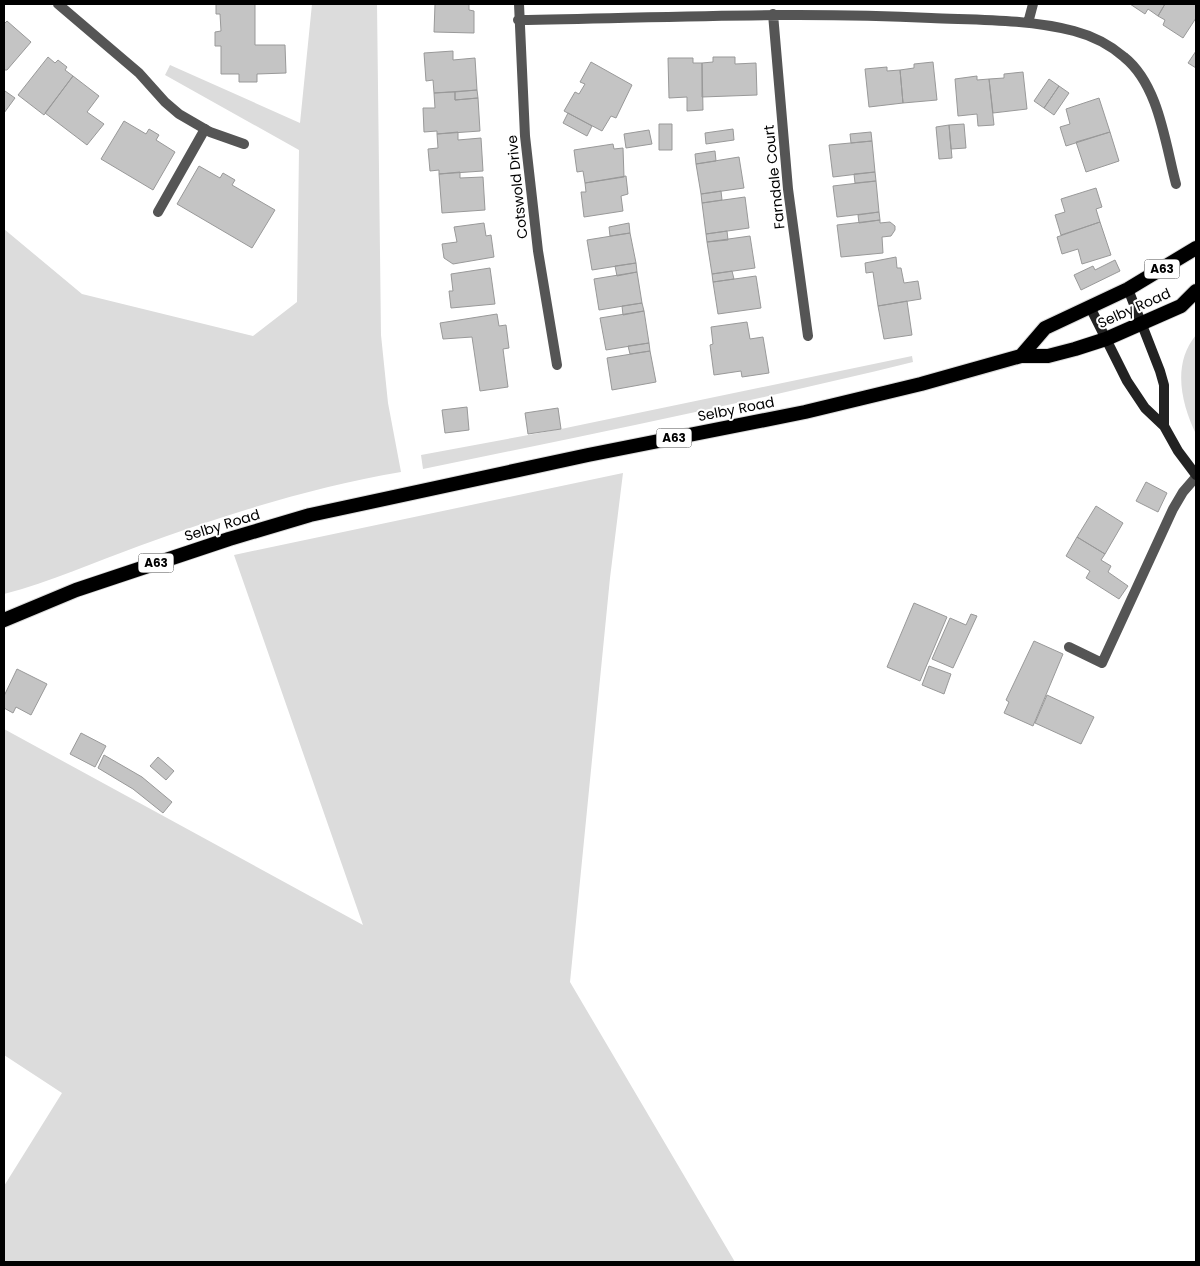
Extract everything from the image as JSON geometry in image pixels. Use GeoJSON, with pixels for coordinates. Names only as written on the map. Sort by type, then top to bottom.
{"type":"FeatureCollection","features":[{"type":"Feature","properties":{"kind":"highway","name":"Selby Road"},"geometry":{"type":"LineString","coordinates":[[1021,356],[1045,328],[1128,289],[1196,248]]}},
{"type":"Feature","properties":{"kind":"highway","name":"Selby Road"},"geometry":{"type":"LineString","coordinates":[[4,620],[85,587],[229,538],[310,515],[425,488],[805,412],[921,384],[1021,356],[1048,356],[1106,339],[1181,306],[1196,291]]}},
{"type":"Feature","properties":{"kind":"main road"},"geometry":{"type":"LineString","coordinates":[[1128,289],[1155,352],[1164,385],[1164,426]]}},
{"type":"Feature","properties":{"kind":"main road"},"geometry":{"type":"LineString","coordinates":[[1090,307],[1127,381],[1145,408],[1164,426],[1196,476]]}},
{"type":"Feature","properties":{"kind":"street"},"geometry":{"type":"LineString","coordinates":[[58,4],[140,73],[165,102],[204,129],[244,144]]}},
{"type":"Feature","properties":{"kind":"street","name":"Cotswold Drive"},"geometry":{"type":"LineString","coordinates":[[519,4],[518,20],[525,136],[536,241],[557,365]]}},
{"type":"Feature","properties":{"kind":"street"},"geometry":{"type":"LineString","coordinates":[[1028,23],[1033,4]]}},
{"type":"Feature","properties":{"kind":"street"},"geometry":{"type":"LineString","coordinates":[[518,20],[773,14],[902,16],[1028,23],[1092,37],[1110,46],[1126,58],[1151,90],[1176,184]]}},
{"type":"Feature","properties":{"kind":"street","name":"Farndale Court"},"geometry":{"type":"LineString","coordinates":[[773,14],[788,189],[808,336]]}},
{"type":"Feature","properties":{"kind":"street"},"geometry":{"type":"LineString","coordinates":[[158,212],[204,129]]}},
{"type":"Feature","properties":{"kind":"street"},"geometry":{"type":"LineString","coordinates":[[1069,648],[1102,663],[1173,509],[1183,492],[1196,476]]}},
{"type":"Feature","properties":{"kind":"shaded area"},"geometry":{"type":"Polygon","coordinates":[[[312,4],[377,4],[381,335],[388,403],[401,472],[368,478],[268,503],[203,523],[55,578],[4,594],[4,229],[82,294],[253,336],[297,302],[299,150],[165,75],[170,65],[300,123],[312,4]]]}},
{"type":"Feature","properties":{"kind":"shaded area"},"geometry":{"type":"Polygon","coordinates":[[[1196,335],[1196,434],[1186,410],[1181,384],[1181,371],[1188,346],[1196,335]]]}},
{"type":"Feature","properties":{"kind":"shaded area"},"geometry":{"type":"Polygon","coordinates":[[[912,356],[913,362],[791,391],[423,469],[421,455],[561,429],[912,356]]]}},
{"type":"Feature","properties":{"kind":"shaded area"},"geometry":{"type":"Polygon","coordinates":[[[623,473],[610,578],[570,982],[735,1262],[4,1262],[4,1186],[62,1093],[4,1055],[4,729],[363,925],[234,555],[623,473]]]}},
{"type":"Feature","properties":{"kind":"building"},"geometry":{"type":"Polygon","coordinates":[[[216,4],[255,4],[255,45],[285,45],[286,73],[257,74],[257,82],[239,82],[239,74],[221,74],[221,46],[215,46],[215,32],[221,31],[220,14],[216,14],[216,4]]]}},
{"type":"Feature","properties":{"kind":"building"},"geometry":{"type":"Polygon","coordinates":[[[435,4],[469,4],[469,10],[474,11],[474,33],[434,32],[435,4]]]}},
{"type":"Feature","properties":{"kind":"building"},"geometry":{"type":"Polygon","coordinates":[[[1130,4],[1165,4],[1158,16],[1148,9],[1145,14],[1130,4]]]}},
{"type":"Feature","properties":{"kind":"building"},"geometry":{"type":"Polygon","coordinates":[[[1165,4],[1196,4],[1196,18],[1183,38],[1163,25],[1165,20],[1158,16],[1165,4]]]}},
{"type":"Feature","properties":{"kind":"building"},"geometry":{"type":"Polygon","coordinates":[[[7,21],[31,42],[7,70],[4,70],[4,24],[7,21]]]}},
{"type":"Feature","properties":{"kind":"building"},"geometry":{"type":"Polygon","coordinates":[[[453,51],[453,60],[475,58],[477,90],[434,93],[433,80],[426,81],[424,53],[453,51]]]}},
{"type":"Feature","properties":{"kind":"building"},"geometry":{"type":"Polygon","coordinates":[[[1196,51],[1196,68],[1188,63],[1196,51]]]}},
{"type":"Feature","properties":{"kind":"building"},"geometry":{"type":"Polygon","coordinates":[[[48,57],[55,63],[58,60],[67,67],[65,70],[73,76],[44,115],[18,95],[48,57]]]}},
{"type":"Feature","properties":{"kind":"building"},"geometry":{"type":"Polygon","coordinates":[[[713,57],[735,57],[735,64],[756,63],[757,95],[702,97],[702,63],[713,62],[713,57]]]}},
{"type":"Feature","properties":{"kind":"building"},"geometry":{"type":"Polygon","coordinates":[[[668,58],[693,58],[693,63],[702,63],[703,110],[687,111],[687,97],[669,98],[668,58]]]}},
{"type":"Feature","properties":{"kind":"building"},"geometry":{"type":"Polygon","coordinates":[[[591,62],[632,85],[616,118],[611,116],[602,131],[564,111],[575,92],[579,94],[585,84],[580,82],[591,62]]]}},
{"type":"Feature","properties":{"kind":"building"},"geometry":{"type":"Polygon","coordinates":[[[933,62],[937,100],[903,103],[900,70],[914,68],[914,64],[933,62]]]}},
{"type":"Feature","properties":{"kind":"building"},"geometry":{"type":"Polygon","coordinates":[[[887,67],[887,71],[900,70],[903,103],[869,107],[865,69],[887,67]]]}},
{"type":"Feature","properties":{"kind":"building"},"geometry":{"type":"Polygon","coordinates":[[[1023,72],[1027,109],[993,113],[989,79],[1004,78],[1004,74],[1023,72]]]}},
{"type":"Feature","properties":{"kind":"building"},"geometry":{"type":"Polygon","coordinates":[[[73,76],[99,96],[87,112],[104,124],[87,145],[45,113],[73,76]]]}},
{"type":"Feature","properties":{"kind":"building"},"geometry":{"type":"Polygon","coordinates":[[[977,76],[977,80],[989,79],[994,125],[978,126],[977,114],[958,116],[955,79],[977,76]]]}},
{"type":"Feature","properties":{"kind":"building"},"geometry":{"type":"Polygon","coordinates":[[[1049,79],[1059,86],[1044,108],[1034,101],[1049,79]]]}},
{"type":"Feature","properties":{"kind":"building"},"geometry":{"type":"Polygon","coordinates":[[[1059,86],[1069,93],[1054,115],[1044,108],[1059,86]]]}},
{"type":"Feature","properties":{"kind":"building"},"geometry":{"type":"Polygon","coordinates":[[[477,90],[478,98],[455,100],[455,92],[477,90]]]}},
{"type":"Feature","properties":{"kind":"building"},"geometry":{"type":"Polygon","coordinates":[[[4,92],[15,98],[4,113],[4,92]]]}},
{"type":"Feature","properties":{"kind":"building"},"geometry":{"type":"Polygon","coordinates":[[[455,92],[455,100],[478,98],[480,131],[437,134],[437,131],[424,132],[423,108],[435,108],[434,93],[455,92]]]}},
{"type":"Feature","properties":{"kind":"building"},"geometry":{"type":"Polygon","coordinates":[[[1099,98],[1110,132],[1066,146],[1060,127],[1070,124],[1066,109],[1099,98]]]}},
{"type":"Feature","properties":{"kind":"building"},"geometry":{"type":"Polygon","coordinates":[[[568,113],[592,126],[587,136],[563,123],[568,113]]]}},
{"type":"Feature","properties":{"kind":"building"},"geometry":{"type":"Polygon","coordinates":[[[124,121],[146,134],[149,129],[159,135],[156,140],[175,152],[153,190],[101,159],[124,121]]]}},
{"type":"Feature","properties":{"kind":"building"},"geometry":{"type":"Polygon","coordinates":[[[659,124],[672,124],[672,150],[659,150],[659,124]]]}},
{"type":"Feature","properties":{"kind":"building"},"geometry":{"type":"Polygon","coordinates":[[[964,124],[966,148],[951,149],[949,125],[964,124]]]}},
{"type":"Feature","properties":{"kind":"building"},"geometry":{"type":"Polygon","coordinates":[[[949,125],[952,158],[939,159],[936,127],[949,125]]]}},
{"type":"Feature","properties":{"kind":"building"},"geometry":{"type":"Polygon","coordinates":[[[733,129],[734,140],[706,144],[705,133],[733,129]]]}},
{"type":"Feature","properties":{"kind":"building"},"geometry":{"type":"Polygon","coordinates":[[[649,130],[652,144],[626,148],[624,134],[649,130]]]}},
{"type":"Feature","properties":{"kind":"building"},"geometry":{"type":"Polygon","coordinates":[[[458,132],[458,140],[481,138],[483,171],[439,174],[439,170],[430,171],[428,149],[438,148],[437,134],[458,132]]]}},
{"type":"Feature","properties":{"kind":"building"},"geometry":{"type":"Polygon","coordinates":[[[871,132],[872,141],[851,143],[850,134],[871,132]]]}},
{"type":"Feature","properties":{"kind":"building"},"geometry":{"type":"Polygon","coordinates":[[[1110,132],[1119,161],[1086,172],[1076,142],[1110,132]]]}},
{"type":"Feature","properties":{"kind":"building"},"geometry":{"type":"Polygon","coordinates":[[[872,141],[875,172],[833,177],[829,145],[872,141]]]}},
{"type":"Feature","properties":{"kind":"building"},"geometry":{"type":"Polygon","coordinates":[[[613,144],[614,149],[623,148],[624,177],[585,183],[583,171],[577,172],[574,150],[613,144]]]}},
{"type":"Feature","properties":{"kind":"building"},"geometry":{"type":"Polygon","coordinates":[[[715,151],[716,161],[696,164],[695,154],[715,151]]]}},
{"type":"Feature","properties":{"kind":"building"},"geometry":{"type":"Polygon","coordinates":[[[739,157],[744,188],[701,194],[696,164],[739,157]]]}},
{"type":"Feature","properties":{"kind":"building"},"geometry":{"type":"Polygon","coordinates":[[[199,166],[220,178],[223,173],[235,180],[232,185],[275,210],[252,248],[177,204],[199,166]]]}},
{"type":"Feature","properties":{"kind":"building"},"geometry":{"type":"Polygon","coordinates":[[[460,172],[460,178],[483,177],[485,210],[442,213],[439,174],[460,172]]]}},
{"type":"Feature","properties":{"kind":"building"},"geometry":{"type":"Polygon","coordinates":[[[875,172],[876,181],[855,183],[854,174],[875,172]]]}},
{"type":"Feature","properties":{"kind":"building"},"geometry":{"type":"Polygon","coordinates":[[[626,176],[628,194],[621,196],[623,211],[584,217],[581,192],[586,192],[585,183],[626,176]]]}},
{"type":"Feature","properties":{"kind":"building"},"geometry":{"type":"Polygon","coordinates":[[[876,181],[879,212],[837,217],[833,186],[876,181]]]}},
{"type":"Feature","properties":{"kind":"building"},"geometry":{"type":"Polygon","coordinates":[[[1096,188],[1102,207],[1096,209],[1100,222],[1061,235],[1055,215],[1065,212],[1061,199],[1096,188]]]}},
{"type":"Feature","properties":{"kind":"building"},"geometry":{"type":"Polygon","coordinates":[[[721,191],[722,200],[702,203],[701,194],[721,191]]]}},
{"type":"Feature","properties":{"kind":"building"},"geometry":{"type":"Polygon","coordinates":[[[745,197],[749,228],[706,234],[702,203],[745,197]]]}},
{"type":"Feature","properties":{"kind":"building"},"geometry":{"type":"Polygon","coordinates":[[[879,212],[880,220],[859,223],[858,215],[879,212]]]}},
{"type":"Feature","properties":{"kind":"building"},"geometry":{"type":"Polygon","coordinates":[[[880,220],[880,223],[890,222],[895,226],[891,236],[882,237],[883,253],[841,257],[837,225],[880,220]]]}},
{"type":"Feature","properties":{"kind":"building"},"geometry":{"type":"Polygon","coordinates":[[[1100,222],[1111,255],[1082,264],[1078,249],[1062,254],[1057,237],[1100,222]]]}},
{"type":"Feature","properties":{"kind":"building"},"geometry":{"type":"Polygon","coordinates":[[[484,223],[486,236],[491,235],[494,257],[453,264],[444,258],[442,244],[457,242],[454,227],[484,223]]]}},
{"type":"Feature","properties":{"kind":"building"},"geometry":{"type":"Polygon","coordinates":[[[629,223],[630,233],[610,236],[609,227],[629,223]]]}},
{"type":"Feature","properties":{"kind":"building"},"geometry":{"type":"Polygon","coordinates":[[[727,231],[728,240],[707,242],[706,234],[727,231]]]}},
{"type":"Feature","properties":{"kind":"building"},"geometry":{"type":"Polygon","coordinates":[[[630,233],[636,263],[592,270],[587,240],[630,233]]]}},
{"type":"Feature","properties":{"kind":"building"},"geometry":{"type":"Polygon","coordinates":[[[750,236],[755,268],[712,274],[707,242],[750,236]]]}},
{"type":"Feature","properties":{"kind":"building"},"geometry":{"type":"Polygon","coordinates":[[[896,257],[897,268],[901,268],[904,283],[918,281],[921,299],[878,306],[873,272],[866,273],[865,263],[896,257]]]}},
{"type":"Feature","properties":{"kind":"building"},"geometry":{"type":"Polygon","coordinates":[[[1115,260],[1120,271],[1081,290],[1074,275],[1093,266],[1095,270],[1115,260]]]}},
{"type":"Feature","properties":{"kind":"building"},"geometry":{"type":"Polygon","coordinates":[[[636,263],[637,272],[617,276],[615,266],[636,263]]]}},
{"type":"Feature","properties":{"kind":"building"},"geometry":{"type":"Polygon","coordinates":[[[490,268],[495,304],[451,308],[449,291],[453,291],[451,274],[490,268]]]}},
{"type":"Feature","properties":{"kind":"building"},"geometry":{"type":"Polygon","coordinates":[[[732,271],[734,279],[713,282],[712,274],[732,271]]]}},
{"type":"Feature","properties":{"kind":"building"},"geometry":{"type":"Polygon","coordinates":[[[637,272],[642,303],[599,310],[594,279],[637,272]]]}},
{"type":"Feature","properties":{"kind":"building"},"geometry":{"type":"Polygon","coordinates":[[[756,276],[761,308],[718,314],[713,282],[756,276]]]}},
{"type":"Feature","properties":{"kind":"building"},"geometry":{"type":"Polygon","coordinates":[[[907,301],[912,335],[884,339],[878,306],[907,301]]]}},
{"type":"Feature","properties":{"kind":"building"},"geometry":{"type":"Polygon","coordinates":[[[642,303],[644,311],[623,315],[622,306],[642,303]]]}},
{"type":"Feature","properties":{"kind":"building"},"geometry":{"type":"Polygon","coordinates":[[[644,311],[649,343],[606,350],[600,318],[644,311]]]}},
{"type":"Feature","properties":{"kind":"building"},"geometry":{"type":"Polygon","coordinates":[[[497,314],[499,326],[506,325],[509,348],[503,349],[508,387],[480,391],[472,337],[443,339],[440,323],[497,314]]]}},
{"type":"Feature","properties":{"kind":"building"},"geometry":{"type":"Polygon","coordinates":[[[747,322],[750,339],[763,337],[769,373],[742,377],[741,371],[714,375],[710,345],[713,344],[711,327],[747,322]]]}},
{"type":"Feature","properties":{"kind":"building"},"geometry":{"type":"Polygon","coordinates":[[[649,343],[650,351],[630,354],[628,346],[649,343]]]}},
{"type":"Feature","properties":{"kind":"building"},"geometry":{"type":"Polygon","coordinates":[[[650,351],[656,382],[612,390],[607,358],[650,351]]]}},
{"type":"Feature","properties":{"kind":"building"},"geometry":{"type":"Polygon","coordinates":[[[467,407],[469,430],[445,433],[442,410],[467,407]]]}},
{"type":"Feature","properties":{"kind":"building"},"geometry":{"type":"Polygon","coordinates":[[[558,408],[561,429],[528,434],[525,413],[558,408]]]}},
{"type":"Feature","properties":{"kind":"building"},"geometry":{"type":"Polygon","coordinates":[[[1146,482],[1167,493],[1158,512],[1136,501],[1146,482]]]}},
{"type":"Feature","properties":{"kind":"building"},"geometry":{"type":"Polygon","coordinates":[[[1096,506],[1123,523],[1105,554],[1077,537],[1096,506]]]}},
{"type":"Feature","properties":{"kind":"building"},"geometry":{"type":"Polygon","coordinates":[[[1077,537],[1105,554],[1101,560],[1111,566],[1108,572],[1128,586],[1119,599],[1086,578],[1090,571],[1066,556],[1077,537]]]}},
{"type":"Feature","properties":{"kind":"building"},"geometry":{"type":"Polygon","coordinates":[[[914,603],[947,617],[920,681],[887,667],[914,603]]]}},
{"type":"Feature","properties":{"kind":"building"},"geometry":{"type":"Polygon","coordinates":[[[971,614],[977,616],[953,668],[932,659],[950,618],[966,625],[971,614]]]}},
{"type":"Feature","properties":{"kind":"building"},"geometry":{"type":"Polygon","coordinates":[[[1034,641],[1063,654],[1033,726],[1004,713],[1009,702],[1006,700],[1034,641]]]}},
{"type":"Feature","properties":{"kind":"building"},"geometry":{"type":"Polygon","coordinates":[[[929,666],[951,674],[944,694],[922,685],[929,666]]]}},
{"type":"Feature","properties":{"kind":"building"},"geometry":{"type":"Polygon","coordinates":[[[17,669],[47,684],[31,715],[16,707],[13,713],[4,708],[4,696],[17,669]]]}},
{"type":"Feature","properties":{"kind":"building"},"geometry":{"type":"Polygon","coordinates":[[[1047,695],[1094,717],[1081,744],[1035,723],[1047,695]]]}},
{"type":"Feature","properties":{"kind":"building"},"geometry":{"type":"Polygon","coordinates":[[[81,733],[106,746],[95,767],[70,754],[81,733]]]}},
{"type":"Feature","properties":{"kind":"building"},"geometry":{"type":"Polygon","coordinates":[[[104,755],[142,777],[172,802],[163,813],[133,789],[98,768],[104,755]]]}},
{"type":"Feature","properties":{"kind":"building"},"geometry":{"type":"Polygon","coordinates":[[[158,757],[174,771],[166,780],[150,766],[158,757]]]}}]}
